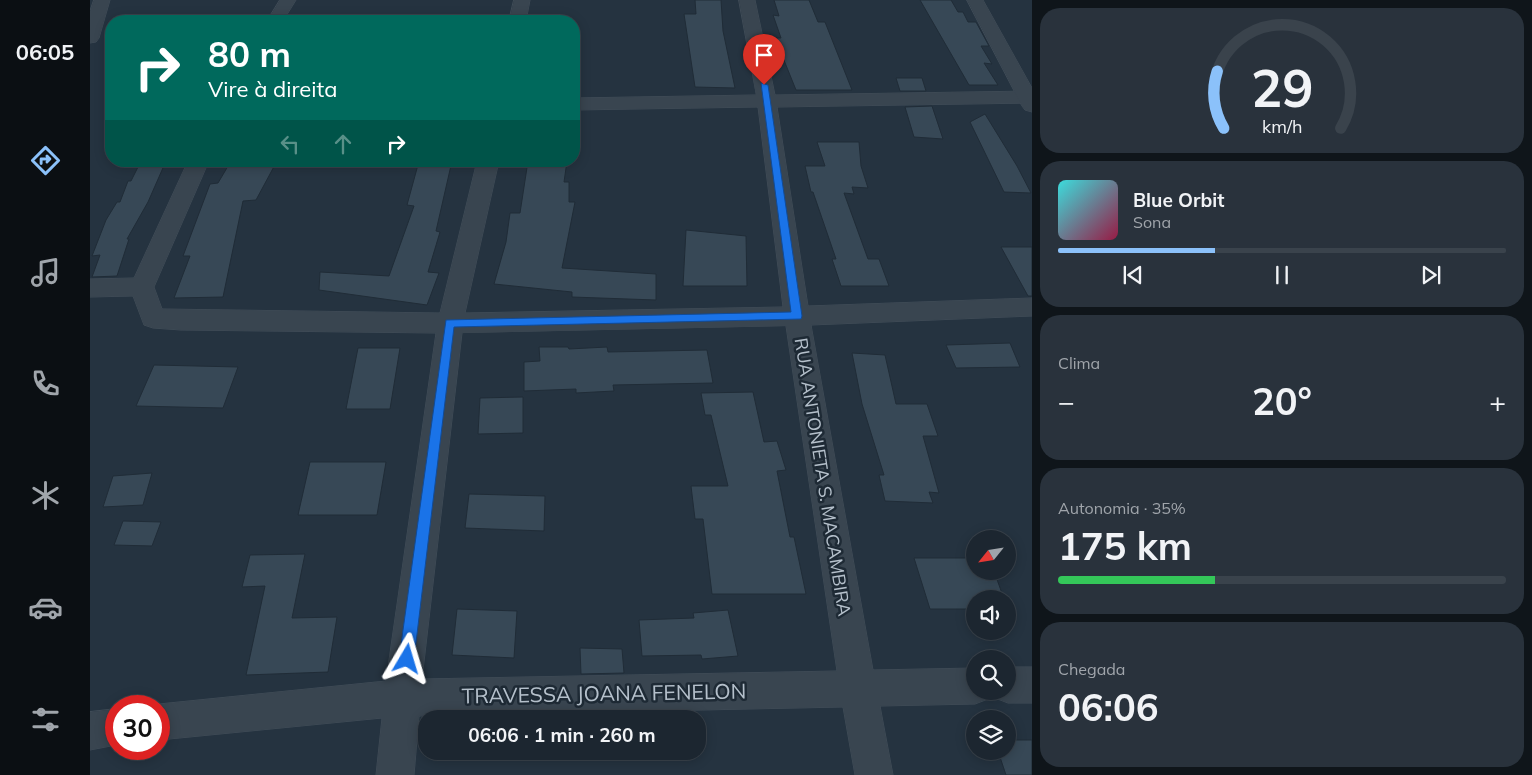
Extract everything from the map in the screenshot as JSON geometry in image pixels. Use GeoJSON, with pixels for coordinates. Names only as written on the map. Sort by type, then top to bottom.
{"type":"FeatureCollection","features":[{"type":"Feature","properties":{"kind":"street"},"geometry":{"type":"LineString","coordinates":[[90,38],[102,0]]}},
{"type":"Feature","properties":{"kind":"street"},"geometry":{"type":"LineString","coordinates":[[279,15],[288,0]]}},
{"type":"Feature","properties":{"kind":"street"},"geometry":{"type":"LineString","coordinates":[[519,15],[522,0]]}},
{"type":"Feature","properties":{"kind":"street","name":"RUA ANTONIETA S. MACAMBIRA"},"geometry":{"type":"LineString","coordinates":[[747,0],[767,102],[797,316],[874,775]]}},
{"type":"Feature","properties":{"kind":"street"},"geometry":{"type":"LineString","coordinates":[[580,104],[1030,100],[975,0]]}},
{"type":"Feature","properties":{"kind":"street"},"geometry":{"type":"LineString","coordinates":[[196,167],[142,286],[153,318],[181,320],[450,323],[797,316],[1032,307]]}},
{"type":"Feature","properties":{"kind":"street"},"geometry":{"type":"LineString","coordinates":[[395,775],[402,698],[450,323],[487,167]]}},
{"type":"Feature","properties":{"kind":"street"},"geometry":{"type":"LineString","coordinates":[[90,288],[142,286]]}},
{"type":"Feature","properties":{"kind":"street"},"geometry":{"type":"LineString","coordinates":[[1016,686],[1032,685]]}},
{"type":"Feature","properties":{"kind":"street","name":"TRAVESSA JOANA FENELON"},"geometry":{"type":"LineString","coordinates":[[170,721],[402,698],[966,686]]}},
{"type":"Feature","properties":{"kind":"street"},"geometry":{"type":"LineString","coordinates":[[90,730],[105,728]]}},
{"type":"Feature","properties":{"kind":"building"},"geometry":{"type":"Polygon","coordinates":[[[695,0],[721,0],[723,31],[735,88],[695,87],[684,14],[696,14],[695,0]]]}},
{"type":"Feature","properties":{"kind":"building"},"geometry":{"type":"Polygon","coordinates":[[[774,0],[809,0],[818,22],[825,22],[852,90],[796,90],[775,38],[781,38],[773,15],[779,16],[774,0]]]}},
{"type":"Feature","properties":{"kind":"building"},"geometry":{"type":"Polygon","coordinates":[[[920,0],[951,0],[958,12],[963,12],[968,22],[976,22],[989,46],[981,46],[992,64],[984,63],[998,85],[969,85],[920,0]]]}},
{"type":"Feature","properties":{"kind":"building"},"geometry":{"type":"Polygon","coordinates":[[[896,78],[922,78],[926,91],[900,91],[896,78]]]}},
{"type":"Feature","properties":{"kind":"building"},"geometry":{"type":"Polygon","coordinates":[[[932,106],[943,139],[914,137],[905,107],[932,106]]]}},
{"type":"Feature","properties":{"kind":"building"},"geometry":{"type":"Polygon","coordinates":[[[985,114],[1031,193],[1004,192],[970,122],[985,114]]]}},
{"type":"Feature","properties":{"kind":"building"},"geometry":{"type":"Polygon","coordinates":[[[817,142],[859,142],[861,166],[868,188],[852,187],[854,194],[844,193],[868,259],[879,259],[889,286],[841,286],[832,259],[836,259],[813,192],[811,192],[805,166],[825,166],[817,142]]]}},
{"type":"Feature","properties":{"kind":"building"},"geometry":{"type":"Polygon","coordinates":[[[138,167],[163,167],[148,202],[127,239],[129,239],[117,276],[92,277],[100,255],[92,256],[106,220],[117,202],[120,202],[128,181],[131,181],[138,167]]]}},
{"type":"Feature","properties":{"kind":"building"},"geometry":{"type":"Polygon","coordinates":[[[227,167],[274,167],[256,200],[243,201],[223,297],[174,298],[190,256],[183,256],[210,184],[218,183],[227,167]]]}},
{"type":"Feature","properties":{"kind":"building"},"geometry":{"type":"Polygon","coordinates":[[[417,167],[451,167],[436,231],[440,232],[428,272],[439,273],[427,305],[319,290],[320,272],[389,276],[414,206],[407,205],[417,167]]]}},
{"type":"Feature","properties":{"kind":"building"},"geometry":{"type":"Polygon","coordinates":[[[527,167],[566,167],[564,182],[569,182],[569,202],[575,202],[562,268],[656,274],[656,300],[572,297],[572,292],[494,284],[506,242],[510,213],[520,213],[527,167]]]}},
{"type":"Feature","properties":{"kind":"building"},"geometry":{"type":"Polygon","coordinates":[[[686,230],[746,236],[747,286],[683,286],[686,230]]]}},
{"type":"Feature","properties":{"kind":"building"},"geometry":{"type":"Polygon","coordinates":[[[1001,247],[1032,247],[1032,296],[1028,296],[1001,247]]]}},
{"type":"Feature","properties":{"kind":"building"},"geometry":{"type":"Polygon","coordinates":[[[1010,343],[1020,367],[956,368],[946,345],[1010,343]]]}},
{"type":"Feature","properties":{"kind":"building"},"geometry":{"type":"Polygon","coordinates":[[[539,347],[568,347],[569,349],[607,347],[608,352],[707,350],[713,383],[613,385],[614,391],[576,393],[576,389],[524,391],[524,362],[540,361],[539,347]]]}},
{"type":"Feature","properties":{"kind":"building"},"geometry":{"type":"Polygon","coordinates":[[[358,348],[400,348],[390,409],[346,409],[358,348]]]}},
{"type":"Feature","properties":{"kind":"building"},"geometry":{"type":"Polygon","coordinates":[[[852,353],[885,355],[896,404],[927,404],[938,436],[923,436],[939,493],[929,492],[933,503],[885,501],[879,475],[884,475],[862,404],[852,353]]]}},
{"type":"Feature","properties":{"kind":"building"},"geometry":{"type":"Polygon","coordinates":[[[154,365],[238,367],[223,408],[136,406],[154,365]]]}},
{"type":"Feature","properties":{"kind":"building"},"geometry":{"type":"Polygon","coordinates":[[[753,392],[764,442],[777,441],[786,470],[777,471],[790,537],[794,537],[806,594],[712,594],[703,519],[695,519],[691,486],[728,486],[711,415],[705,415],[701,393],[753,392]]]}},
{"type":"Feature","properties":{"kind":"building"},"geometry":{"type":"Polygon","coordinates":[[[523,397],[523,433],[478,434],[480,398],[523,397]]]}},
{"type":"Feature","properties":{"kind":"building"},"geometry":{"type":"Polygon","coordinates":[[[310,462],[386,462],[377,515],[298,515],[310,462]]]}},
{"type":"Feature","properties":{"kind":"building"},"geometry":{"type":"Polygon","coordinates":[[[152,473],[143,505],[103,507],[113,476],[152,473]]]}},
{"type":"Feature","properties":{"kind":"building"},"geometry":{"type":"Polygon","coordinates":[[[469,494],[545,496],[544,531],[465,528],[469,494]]]}},
{"type":"Feature","properties":{"kind":"building"},"geometry":{"type":"Polygon","coordinates":[[[123,521],[161,522],[152,546],[114,545],[123,521]]]}},
{"type":"Feature","properties":{"kind":"building"},"geometry":{"type":"Polygon","coordinates":[[[305,554],[292,618],[337,617],[328,672],[246,675],[265,586],[242,587],[250,555],[305,554]]]}},
{"type":"Feature","properties":{"kind":"building"},"geometry":{"type":"Polygon","coordinates":[[[914,558],[966,558],[966,580],[997,580],[1001,590],[966,590],[966,609],[930,609],[914,558]]]}},
{"type":"Feature","properties":{"kind":"building"},"geometry":{"type":"Polygon","coordinates":[[[457,609],[517,611],[514,658],[452,655],[457,609]]]}},
{"type":"Feature","properties":{"kind":"building"},"geometry":{"type":"Polygon","coordinates":[[[728,610],[738,656],[702,659],[701,655],[642,656],[639,620],[694,618],[693,613],[728,610]]]}},
{"type":"Feature","properties":{"kind":"building"},"geometry":{"type":"Polygon","coordinates":[[[580,648],[622,649],[624,673],[581,674],[580,648]]]}},
{"type":"Feature","properties":{"kind":"building"},"geometry":{"type":"Polygon","coordinates":[[[1016,740],[1032,740],[1032,775],[1006,775],[1001,760],[1016,760],[1016,740]]]}},
{"type":"Feature","properties":{"kind":"route"},"geometry":{"type":"LineString","coordinates":[[407,659],[450,323],[797,316],[764,85]]}}]}
